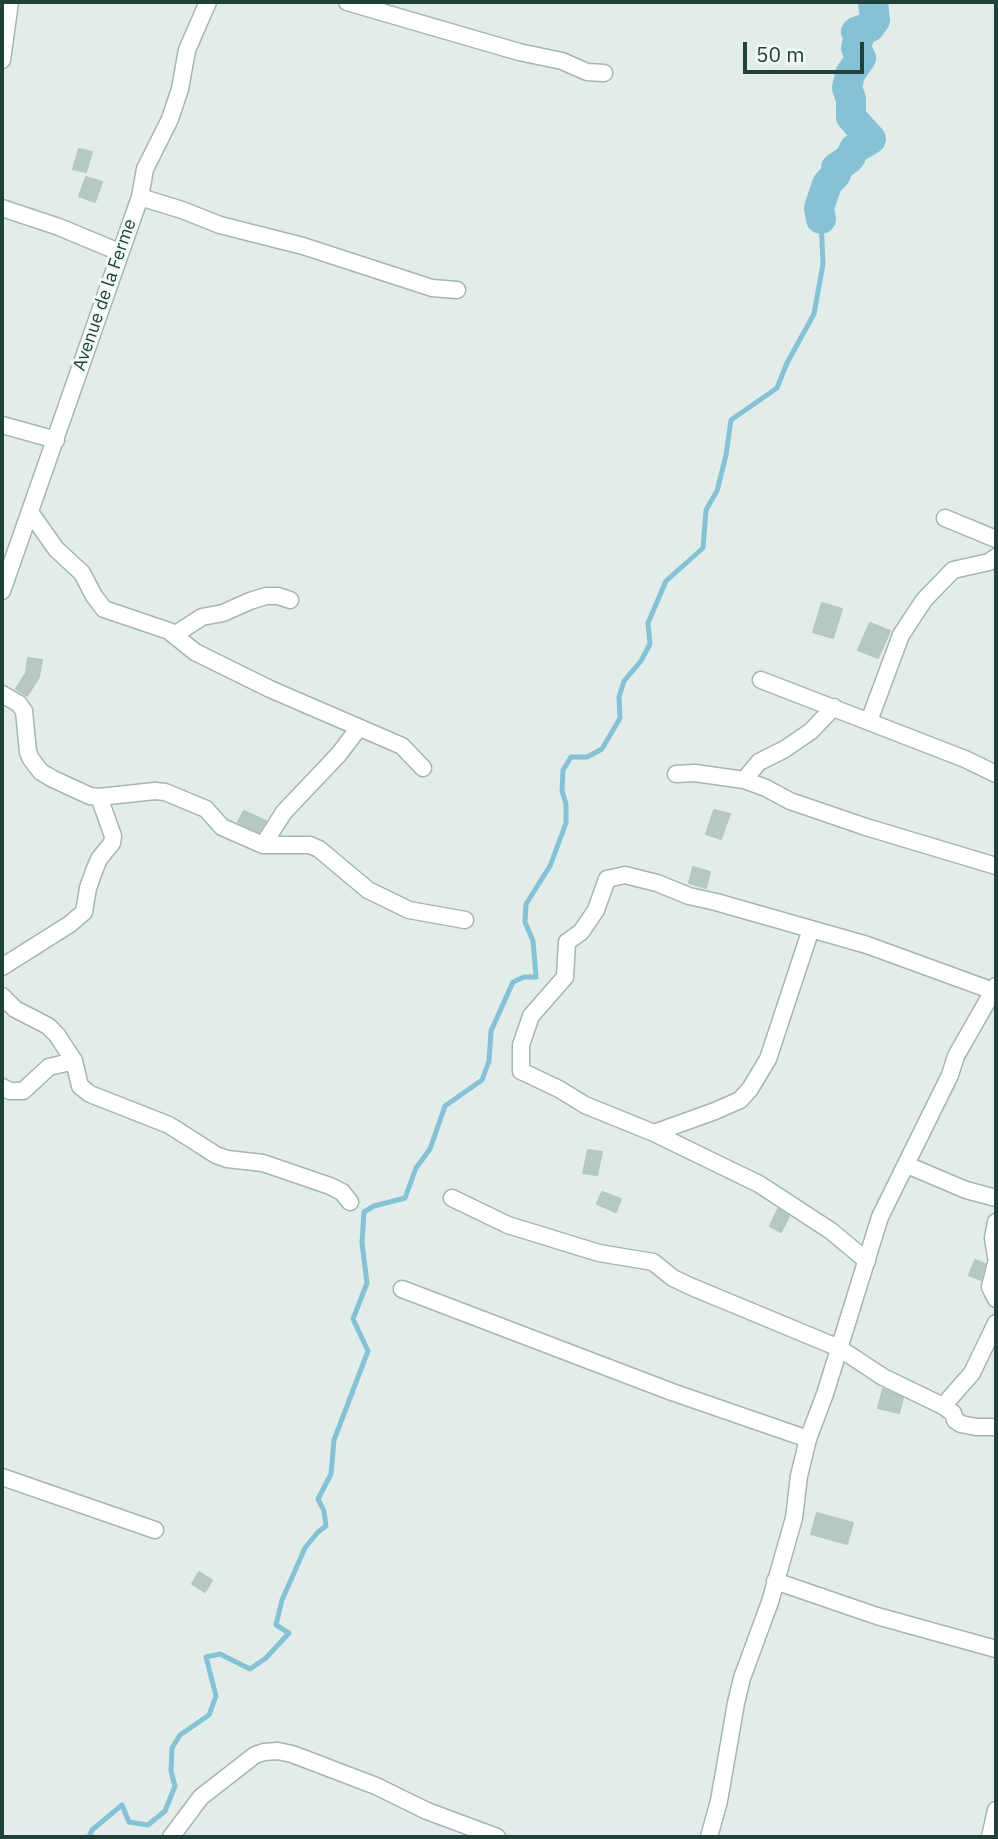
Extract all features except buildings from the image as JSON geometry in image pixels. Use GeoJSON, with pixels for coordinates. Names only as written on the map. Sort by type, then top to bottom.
{"type":"FeatureCollection","features":[{"type":"Feature","properties":{"kind":"street"},"geometry":{"type":"LineString","coordinates":[[2,60],[10,2]]}},
{"type":"Feature","properties":{"kind":"street","name":"Avenue de la Ferme"},"geometry":{"type":"LineString","coordinates":[[2,591],[140,197],[145,170],[170,119],[180,89],[187,50],[208,2]]}},
{"type":"Feature","properties":{"kind":"street"},"geometry":{"type":"LineString","coordinates":[[347,2],[506,48],[562,61],[587,72],[604,73]]}},
{"type":"Feature","properties":{"kind":"street"},"geometry":{"type":"LineString","coordinates":[[140,197],[182,209],[220,225],[303,246],[432,288],[457,290]]}},
{"type":"Feature","properties":{"kind":"street"},"geometry":{"type":"LineString","coordinates":[[2,208],[71,231],[119,252]]}},
{"type":"Feature","properties":{"kind":"street"},"geometry":{"type":"LineString","coordinates":[[2,425],[56,440]]}},
{"type":"Feature","properties":{"kind":"street"},"geometry":{"type":"LineString","coordinates":[[30,512],[56,549],[82,573],[98,604],[115,614],[160,628],[174,635],[195,652],[282,695],[402,746],[423,768]]}},
{"type":"Feature","properties":{"kind":"street"},"geometry":{"type":"LineString","coordinates":[[945,518],[996,539]]}},
{"type":"Feature","properties":{"kind":"street"},"geometry":{"type":"LineString","coordinates":[[869,721],[901,635],[924,600],[953,570],[989,562],[996,557]]}},
{"type":"Feature","properties":{"kind":"street"},"geometry":{"type":"LineString","coordinates":[[174,635],[202,617],[223,613],[258,598],[278,596],[290,600]]}},
{"type":"Feature","properties":{"kind":"street"},"geometry":{"type":"LineString","coordinates":[[761,680],[996,774]]}},
{"type":"Feature","properties":{"kind":"street"},"geometry":{"type":"LineString","coordinates":[[2,694],[19,704],[24,711],[28,752],[41,772],[90,796],[165,792],[206,808],[222,827],[263,845],[310,845],[319,849],[358,883],[409,910],[465,920]]}},
{"type":"Feature","properties":{"kind":"street"},"geometry":{"type":"LineString","coordinates":[[744,780],[759,762],[785,749],[811,731],[834,708]]}},
{"type":"Feature","properties":{"kind":"street"},"geometry":{"type":"LineString","coordinates":[[263,845],[284,812],[339,754],[358,729]]}},
{"type":"Feature","properties":{"kind":"street"},"geometry":{"type":"LineString","coordinates":[[676,774],[695,773],[744,780],[790,801],[866,827],[996,866]]}},
{"type":"Feature","properties":{"kind":"street"},"geometry":{"type":"LineString","coordinates":[[2,967],[70,924],[84,912],[94,871],[99,859],[112,843],[113,836],[99,797]]}},
{"type":"Feature","properties":{"kind":"street"},"geometry":{"type":"LineString","coordinates":[[709,1837],[719,1801],[736,1703],[794,1518],[799,1476],[808,1439],[823,1402],[839,1348],[867,1261],[880,1217],[950,1075],[956,1056],[995,990],[867,945],[689,896],[657,883],[625,875],[607,879],[596,909],[581,932],[567,942],[565,977],[531,1016],[521,1045],[521,1071],[585,1105],[654,1133],[760,1184],[831,1231],[867,1261]]}},
{"type":"Feature","properties":{"kind":"street"},"geometry":{"type":"LineString","coordinates":[[654,1133],[740,1100],[750,1089],[768,1059],[811,929]]}},
{"type":"Feature","properties":{"kind":"street"},"geometry":{"type":"LineString","coordinates":[[2,996],[15,1009],[48,1026],[74,1061],[80,1086],[90,1094],[169,1125],[216,1155],[263,1163],[330,1186],[342,1192],[350,1202]]}},
{"type":"Feature","properties":{"kind":"street"},"geometry":{"type":"LineString","coordinates":[[2,1087],[10,1091],[23,1091],[49,1067],[74,1061]]}},
{"type":"Feature","properties":{"kind":"street"},"geometry":{"type":"LineString","coordinates":[[907,1165],[966,1190],[996,1198]]}},
{"type":"Feature","properties":{"kind":"street"},"geometry":{"type":"LineString","coordinates":[[452,1198],[508,1225],[599,1254],[653,1262],[673,1278],[692,1287],[839,1348],[883,1377],[943,1406],[953,1413],[955,1420],[961,1424],[996,1427]]}},
{"type":"Feature","properties":{"kind":"street"},"geometry":{"type":"LineString","coordinates":[[996,1222],[993,1238],[996,1260],[990,1287],[996,1299]]}},
{"type":"Feature","properties":{"kind":"street"},"geometry":{"type":"LineString","coordinates":[[402,1289],[671,1392],[808,1439]]}},
{"type":"Feature","properties":{"kind":"street"},"geometry":{"type":"LineString","coordinates":[[943,1406],[972,1373],[996,1323]]}},
{"type":"Feature","properties":{"kind":"street"},"geometry":{"type":"LineString","coordinates":[[2,1477],[155,1530]]}},
{"type":"Feature","properties":{"kind":"street"},"geometry":{"type":"LineString","coordinates":[[775,1581],[877,1616],[996,1649]]}},
{"type":"Feature","properties":{"kind":"street"},"geometry":{"type":"LineString","coordinates":[[171,1837],[201,1797],[255,1755],[278,1751],[376,1786],[427,1811],[497,1837]]}},
{"type":"Feature","properties":{"kind":"street"},"geometry":{"type":"LineString","coordinates":[[990,1837],[996,1810]]}},
{"type":"Feature","properties":{"kind":"waterway"},"geometry":{"type":"LineString","coordinates":[[821,219],[819,208],[827,184],[836,174],[836,168],[850,158],[854,149],[871,139],[851,117],[851,99],[847,88],[850,74],[861,58],[856,48],[859,37],[856,32],[870,27],[875,20],[873,2]]}},
{"type":"Feature","properties":{"kind":"waterway"},"geometry":{"type":"LineString","coordinates":[[89,1837],[92,1830],[122,1805],[129,1822],[148,1825],[165,1811],[175,1786],[171,1771],[172,1748],[180,1735],[209,1715],[216,1696],[206,1657],[220,1654],[250,1669],[266,1658],[289,1633],[276,1625],[282,1600],[305,1548],[326,1526],[324,1511],[318,1499],[331,1474],[334,1440],[368,1351],[353,1319],[367,1283],[362,1243],[364,1212],[374,1206],[405,1198],[416,1168],[430,1149],[445,1106],[482,1080],[489,1061],[491,1031],[513,982],[524,977],[536,977],[533,941],[525,922],[526,904],[550,866],[566,823],[566,804],[562,791],[563,770],[571,757],[587,757],[602,749],[620,718],[619,697],[624,681],[641,661],[650,644],[648,623],[666,581],[703,548],[706,510],[717,491],[731,420],[777,388],[787,363],[814,314],[823,264],[821,219]]}}]}
